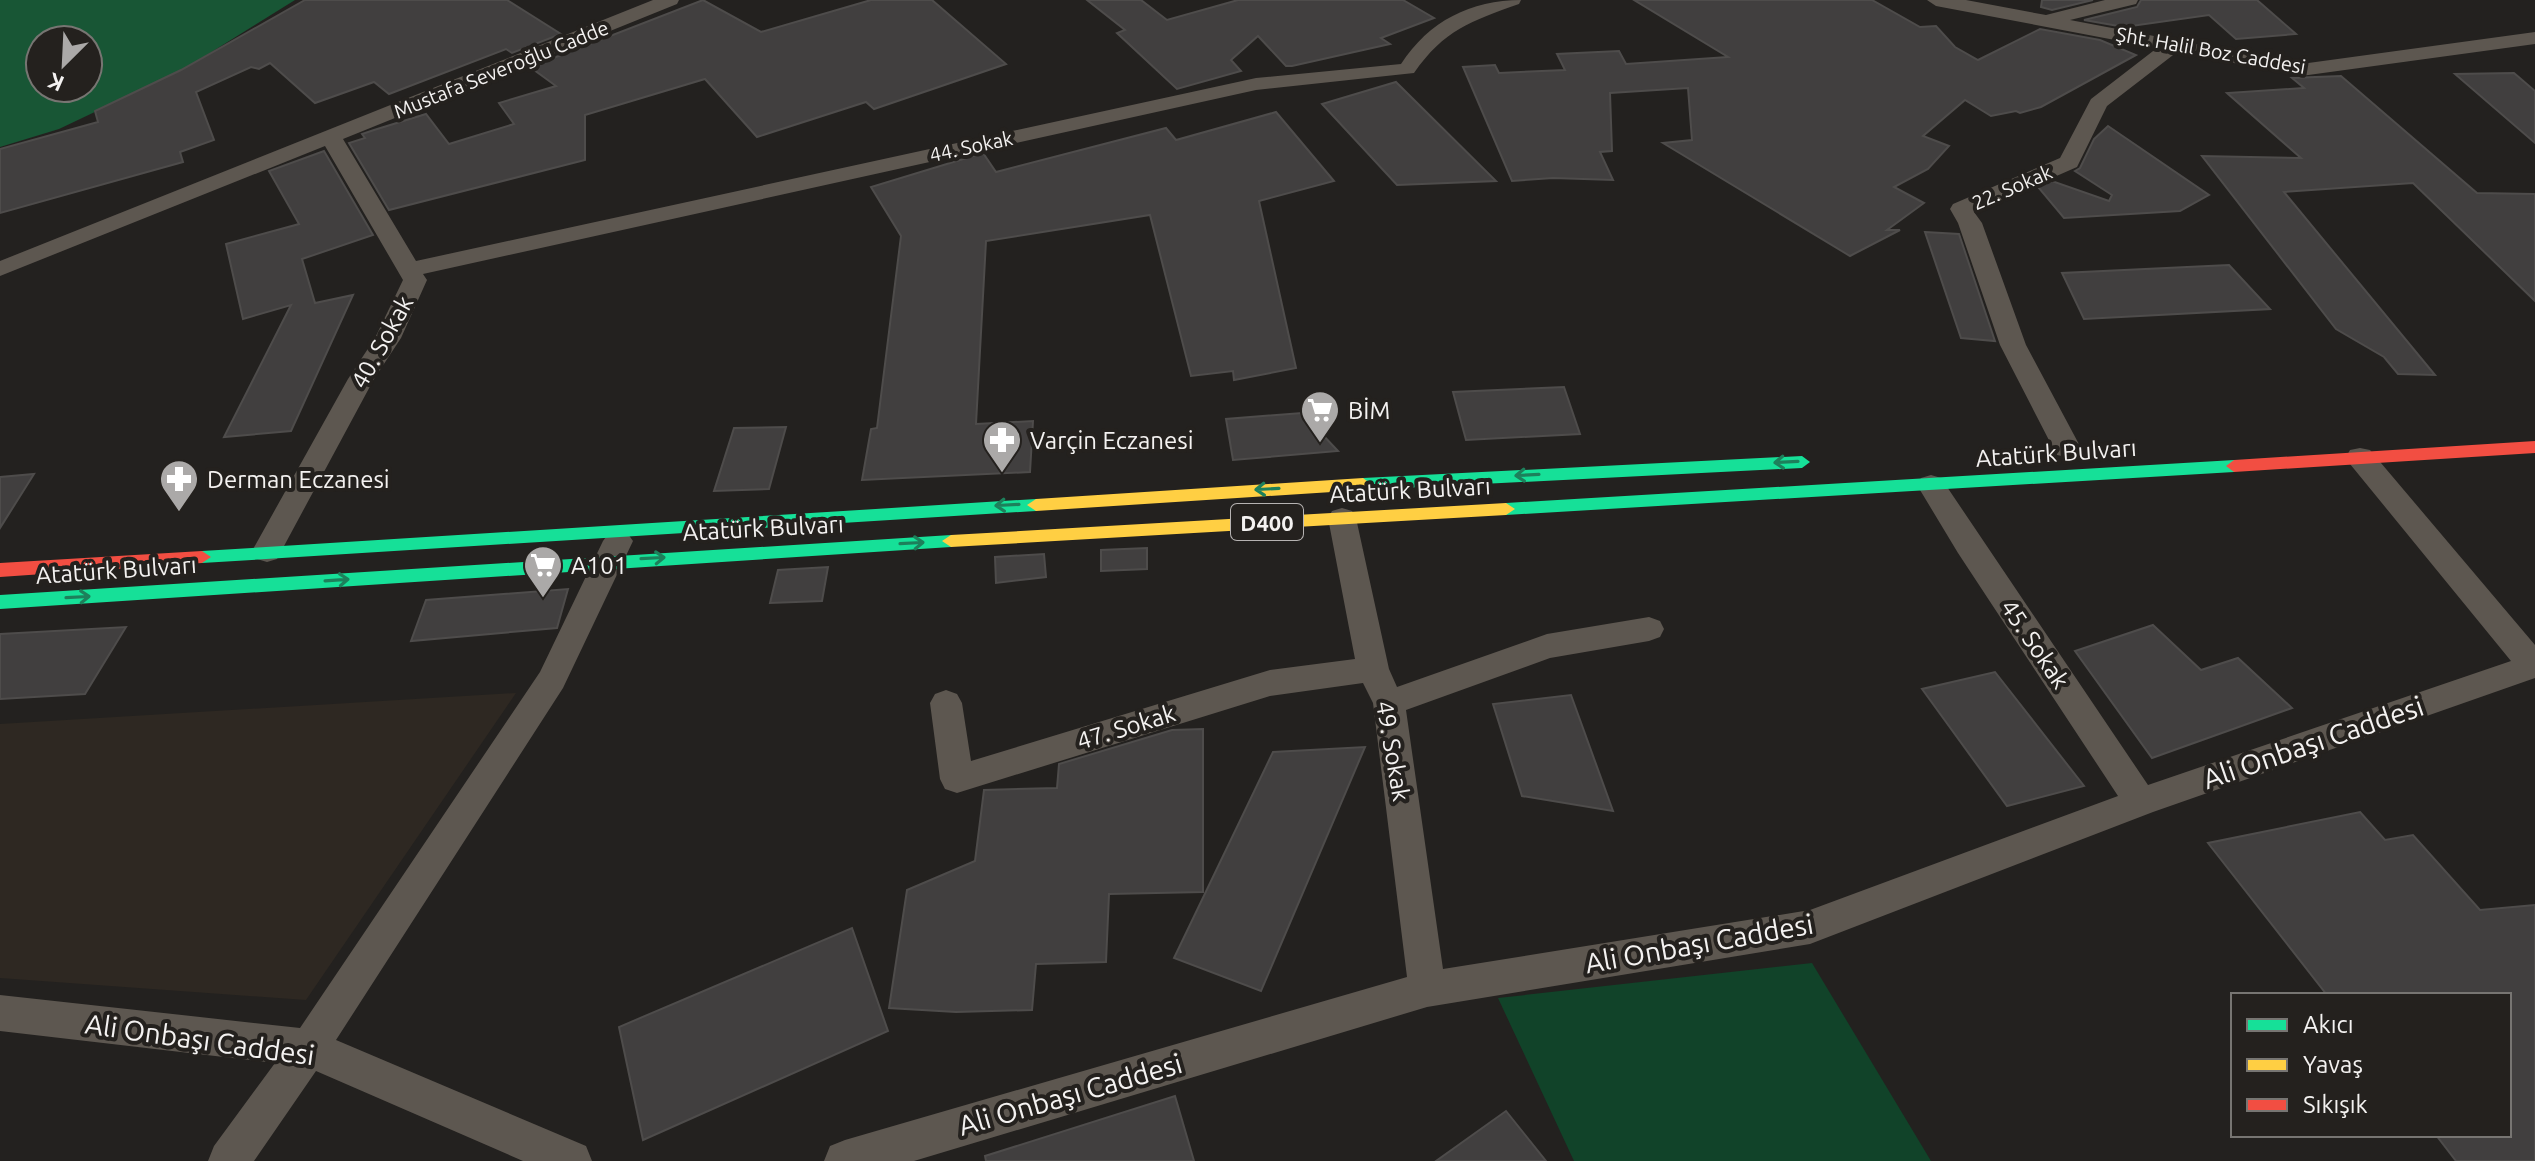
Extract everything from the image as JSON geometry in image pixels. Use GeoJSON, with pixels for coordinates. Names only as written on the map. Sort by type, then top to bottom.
{"type":"FeatureCollection","features":[{"type":"Feature","properties":{"kind":"main road","name":"Atatürk Bulvarı"},"geometry":{"type":"LineString","coordinates":[[0,602],[608,561],[2535,447]]}},
{"type":"Feature","properties":{"kind":"main road","name":"Atatürk Bulvarı"},"geometry":{"type":"LineString","coordinates":[[0,570],[625,528],[1360,484],[1816,461]]}},
{"type":"Feature","properties":{"kind":"street","name":"Mustafa Severoğlu Cadde"},"geometry":{"type":"LineString","coordinates":[[0,269],[670,0]]}},
{"type":"Feature","properties":{"kind":"street","name":"44. Sokak"},"geometry":{"type":"LineString","coordinates":[[411,269],[1256,84],[1407,69],[1420,46],[1448,23],[1512,0]]}},
{"type":"Feature","properties":{"kind":"street","name":"Şht. Halil Boz Caddesi"},"geometry":{"type":"LineString","coordinates":[[1936,0],[2301,70],[2535,38]]}},
{"type":"Feature","properties":{"kind":"street"},"geometry":{"type":"LineString","coordinates":[[2044,20],[2129,0]]}},
{"type":"Feature","properties":{"kind":"street","name":"22. Sokak"},"geometry":{"type":"LineString","coordinates":[[2067,448],[2013,345],[1970,223],[1961,209],[2069,162],[2098,103],[2172,46]]}},
{"type":"Feature","properties":{"kind":"street","name":"40. Sokak"},"geometry":{"type":"LineString","coordinates":[[267,551],[361,379],[388,338],[415,280],[330,136]]}},
{"type":"Feature","properties":{"kind":"street"},"geometry":{"type":"LineString","coordinates":[[2360,457],[2534,665]]}},
{"type":"Feature","properties":{"kind":"street","name":"45. Sokak"},"geometry":{"type":"LineString","coordinates":[[1931,485],[2141,802]]}},
{"type":"Feature","properties":{"kind":"street","name":"49. Sokak"},"geometry":{"type":"LineString","coordinates":[[1342,518],[1373,669],[1389,703],[1427,989]]}},
{"type":"Feature","properties":{"kind":"street"},"geometry":{"type":"LineString","coordinates":[[229,1161],[309,1048],[552,679],[625,528]]}},
{"type":"Feature","properties":{"kind":"street"},"geometry":{"type":"LineString","coordinates":[[1389,703],[1547,646],[1649,629]]}},
{"type":"Feature","properties":{"kind":"street","name":"Ali Onbaşı Caddesi"},"geometry":{"type":"LineString","coordinates":[[845,1161],[1427,989],[1810,927],[2141,802],[2534,665]]}},
{"type":"Feature","properties":{"kind":"street","name":"47. Sokak"},"geometry":{"type":"LineString","coordinates":[[946,703],[957,779],[1270,683],[1373,669]]}},
{"type":"Feature","properties":{"kind":"street","name":"Ali Onbaşı Caddesi"},"geometry":{"type":"LineString","coordinates":[[0,1013],[309,1048],[571,1161]]}},
{"type":"Feature","properties":{"kind":"shaded area"},"geometry":{"type":"Polygon","coordinates":[[[516,693],[306,1000],[0,978],[0,724],[516,693]]]}},
{"type":"Feature","properties":{"kind":"green space"},"geometry":{"type":"Polygon","coordinates":[[[0,0],[295,0],[181,71],[59,129],[0,147],[0,0]]]}},
{"type":"Feature","properties":{"kind":"green space"},"geometry":{"type":"Polygon","coordinates":[[[1812,963],[1931,1161],[1574,1161],[1498,998],[1812,963]]]}},
{"type":"Feature","properties":{"kind":"building"},"geometry":{"type":"Polygon","coordinates":[[[305,0],[507,0],[561,34],[512,53],[506,49],[389,94],[374,82],[315,103],[270,63],[259,69],[251,67],[196,92],[214,140],[180,152],[183,162],[0,213],[0,149],[98,122],[95,111],[181,70],[305,0]]]}},
{"type":"Feature","properties":{"kind":"building"},"geometry":{"type":"Polygon","coordinates":[[[703,0],[761,32],[871,0],[932,0],[1006,64],[874,109],[866,102],[757,137],[705,79],[585,115],[585,160],[389,210],[349,143],[365,138],[362,134],[426,114],[449,144],[514,124],[499,103],[556,86],[530,67],[703,0]]]}},
{"type":"Feature","properties":{"kind":"building"},"geometry":{"type":"Polygon","coordinates":[[[1087,0],[1141,0],[1167,20],[1238,0],[1403,0],[1434,18],[1381,38],[1390,44],[1292,66],[1286,66],[1258,36],[1231,60],[1241,71],[1177,89],[1117,33],[1125,30],[1087,0]]]}},
{"type":"Feature","properties":{"kind":"building"},"geometry":{"type":"Polygon","coordinates":[[[1634,0],[1872,0],[1920,27],[1936,26],[1955,47],[1978,60],[2040,29],[2100,40],[2136,55],[2041,107],[2020,113],[2016,111],[1991,116],[1965,100],[1923,136],[1949,146],[1928,169],[1894,187],[1924,203],[1887,230],[1900,230],[1850,256],[1663,143],[1692,140],[1688,88],[1610,93],[1612,151],[1600,152],[1613,180],[1553,178],[1512,181],[1463,67],[1495,65],[1499,73],[1565,70],[1557,54],[1619,51],[1626,64],[1728,57],[1634,0]]]}},
{"type":"Feature","properties":{"kind":"building"},"geometry":{"type":"Polygon","coordinates":[[[2042,0],[2093,0],[2052,10],[2041,7],[2042,0]]]}},
{"type":"Feature","properties":{"kind":"building"},"geometry":{"type":"Polygon","coordinates":[[[2141,0],[2257,0],[2296,34],[2236,39],[2209,15],[2124,27],[2084,20],[2137,7],[2141,0]]]}},
{"type":"Feature","properties":{"kind":"building"},"geometry":{"type":"Polygon","coordinates":[[[2514,73],[2535,91],[2535,143],[2455,74],[2514,73]]]}},
{"type":"Feature","properties":{"kind":"building"},"geometry":{"type":"Polygon","coordinates":[[[2341,76],[2477,193],[2535,194],[2535,301],[2413,183],[2284,192],[2435,375],[2398,374],[2384,357],[2336,329],[2202,156],[2301,158],[2227,93],[2304,88],[2292,78],[2341,76]]]}},
{"type":"Feature","properties":{"kind":"building"},"geometry":{"type":"Polygon","coordinates":[[[1396,82],[1496,181],[1397,185],[1322,104],[1396,82]]]}},
{"type":"Feature","properties":{"kind":"building"},"geometry":{"type":"Polygon","coordinates":[[[1276,112],[1334,181],[1259,201],[1296,368],[1234,380],[1233,371],[1191,376],[1150,215],[986,241],[976,424],[1033,421],[1030,472],[862,480],[871,429],[877,428],[901,236],[871,187],[983,153],[996,172],[1166,128],[1176,140],[1276,112]]]}},
{"type":"Feature","properties":{"kind":"building"},"geometry":{"type":"Polygon","coordinates":[[[2108,126],[2209,195],[2180,211],[2064,218],[2038,187],[2052,181],[2109,201],[2112,195],[2075,171],[2080,168],[2094,139],[2108,126]]]}},
{"type":"Feature","properties":{"kind":"building"},"geometry":{"type":"Polygon","coordinates":[[[324,151],[373,235],[302,259],[315,303],[353,295],[291,431],[224,437],[291,305],[243,319],[226,244],[299,224],[269,171],[324,151]]]}},
{"type":"Feature","properties":{"kind":"building"},"geometry":{"type":"Polygon","coordinates":[[[1925,232],[1959,234],[1995,341],[1961,338],[1925,232]]]}},
{"type":"Feature","properties":{"kind":"building"},"geometry":{"type":"Polygon","coordinates":[[[2229,265],[2270,309],[2084,319],[2062,273],[2229,265]]]}},
{"type":"Feature","properties":{"kind":"building"},"geometry":{"type":"Polygon","coordinates":[[[1564,387],[1580,434],[1466,440],[1453,392],[1564,387]]]}},
{"type":"Feature","properties":{"kind":"building"},"geometry":{"type":"Polygon","coordinates":[[[1302,413],[1338,451],[1233,460],[1226,419],[1302,413]]]}},
{"type":"Feature","properties":{"kind":"building"},"geometry":{"type":"Polygon","coordinates":[[[786,427],[769,489],[714,491],[734,428],[786,427]]]}},
{"type":"Feature","properties":{"kind":"building"},"geometry":{"type":"Polygon","coordinates":[[[34,474],[0,528],[0,477],[34,474]]]}},
{"type":"Feature","properties":{"kind":"building"},"geometry":{"type":"Polygon","coordinates":[[[1147,548],[1147,569],[1101,571],[1101,550],[1147,548]]]}},
{"type":"Feature","properties":{"kind":"building"},"geometry":{"type":"Polygon","coordinates":[[[1044,554],[1046,577],[996,583],[995,557],[1044,554]]]}},
{"type":"Feature","properties":{"kind":"building"},"geometry":{"type":"Polygon","coordinates":[[[828,567],[822,601],[770,603],[778,570],[828,567]]]}},
{"type":"Feature","properties":{"kind":"building"},"geometry":{"type":"Polygon","coordinates":[[[568,589],[557,628],[411,641],[426,600],[568,589]]]}},
{"type":"Feature","properties":{"kind":"building"},"geometry":{"type":"Polygon","coordinates":[[[2153,625],[2201,670],[2238,658],[2292,708],[2152,758],[2075,651],[2153,625]]]}},
{"type":"Feature","properties":{"kind":"building"},"geometry":{"type":"Polygon","coordinates":[[[126,627],[85,694],[0,699],[0,634],[126,627]]]}},
{"type":"Feature","properties":{"kind":"building"},"geometry":{"type":"Polygon","coordinates":[[[1995,672],[2084,786],[2007,806],[1922,689],[1995,672]]]}},
{"type":"Feature","properties":{"kind":"building"},"geometry":{"type":"Polygon","coordinates":[[[1571,695],[1613,811],[1522,796],[1493,704],[1571,695]]]}},
{"type":"Feature","properties":{"kind":"building"},"geometry":{"type":"Polygon","coordinates":[[[1203,729],[1203,892],[1109,894],[1106,962],[1036,964],[1032,1010],[956,1012],[889,1008],[907,890],[975,861],[984,790],[1057,788],[1059,764],[1172,730],[1203,729]]]}},
{"type":"Feature","properties":{"kind":"building"},"geometry":{"type":"Polygon","coordinates":[[[1365,747],[1261,991],[1174,958],[1273,752],[1365,747]]]}},
{"type":"Feature","properties":{"kind":"building"},"geometry":{"type":"Polygon","coordinates":[[[2360,812],[2385,840],[2413,835],[2480,910],[2535,905],[2535,1161],[2456,1161],[2438,1137],[2511,1137],[2511,993],[2325,993],[2208,843],[2360,812]]]}},
{"type":"Feature","properties":{"kind":"building"},"geometry":{"type":"Polygon","coordinates":[[[852,928],[888,1031],[643,1140],[619,1027],[852,928]]]}},
{"type":"Feature","properties":{"kind":"building"},"geometry":{"type":"Polygon","coordinates":[[[1175,1096],[1194,1161],[986,1161],[985,1156],[1175,1096]]]}},
{"type":"Feature","properties":{"kind":"building"},"geometry":{"type":"Polygon","coordinates":[[[1506,1111],[1546,1161],[1436,1161],[1506,1111]]]}},
{"type":"Feature","properties":{"kind":"traffic: fast"},"geometry":{"type":"LineString","coordinates":[[1363,484],[1802,462]]}},
{"type":"Feature","properties":{"kind":"traffic: fast"},"geometry":{"type":"LineString","coordinates":[[1506,509],[2234,466]]}},
{"type":"Feature","properties":{"kind":"traffic: fast"},"geometry":{"type":"LineString","coordinates":[[202,557],[1036,505]]}},
{"type":"Feature","properties":{"kind":"traffic: fast"},"geometry":{"type":"LineString","coordinates":[[0,602],[951,541]]}},
{"type":"Feature","properties":{"kind":"traffic: slow"},"geometry":{"type":"LineString","coordinates":[[1036,505],[1363,484]]}},
{"type":"Feature","properties":{"kind":"traffic: slow"},"geometry":{"type":"LineString","coordinates":[[951,541],[1506,509]]}},
{"type":"Feature","properties":{"kind":"traffic: jam"},"geometry":{"type":"LineString","coordinates":[[2234,466],[2535,447]]}},
{"type":"Feature","properties":{"kind":"traffic: jam"},"geometry":{"type":"LineString","coordinates":[[0,570],[202,557]]}},
{"type":"Feature","properties":{"kind":"place","name":"BİM"},"geometry":{"type":"Point","coordinates":[1320,444]}},
{"type":"Feature","properties":{"kind":"place","name":"Varçin Eczanesi"},"geometry":{"type":"Point","coordinates":[1002,474]}},
{"type":"Feature","properties":{"kind":"place","name":"Derman Eczanesi"},"geometry":{"type":"Point","coordinates":[179,513]}},
{"type":"Feature","properties":{"kind":"place","name":"A101"},"geometry":{"type":"Point","coordinates":[543,599]}}]}
